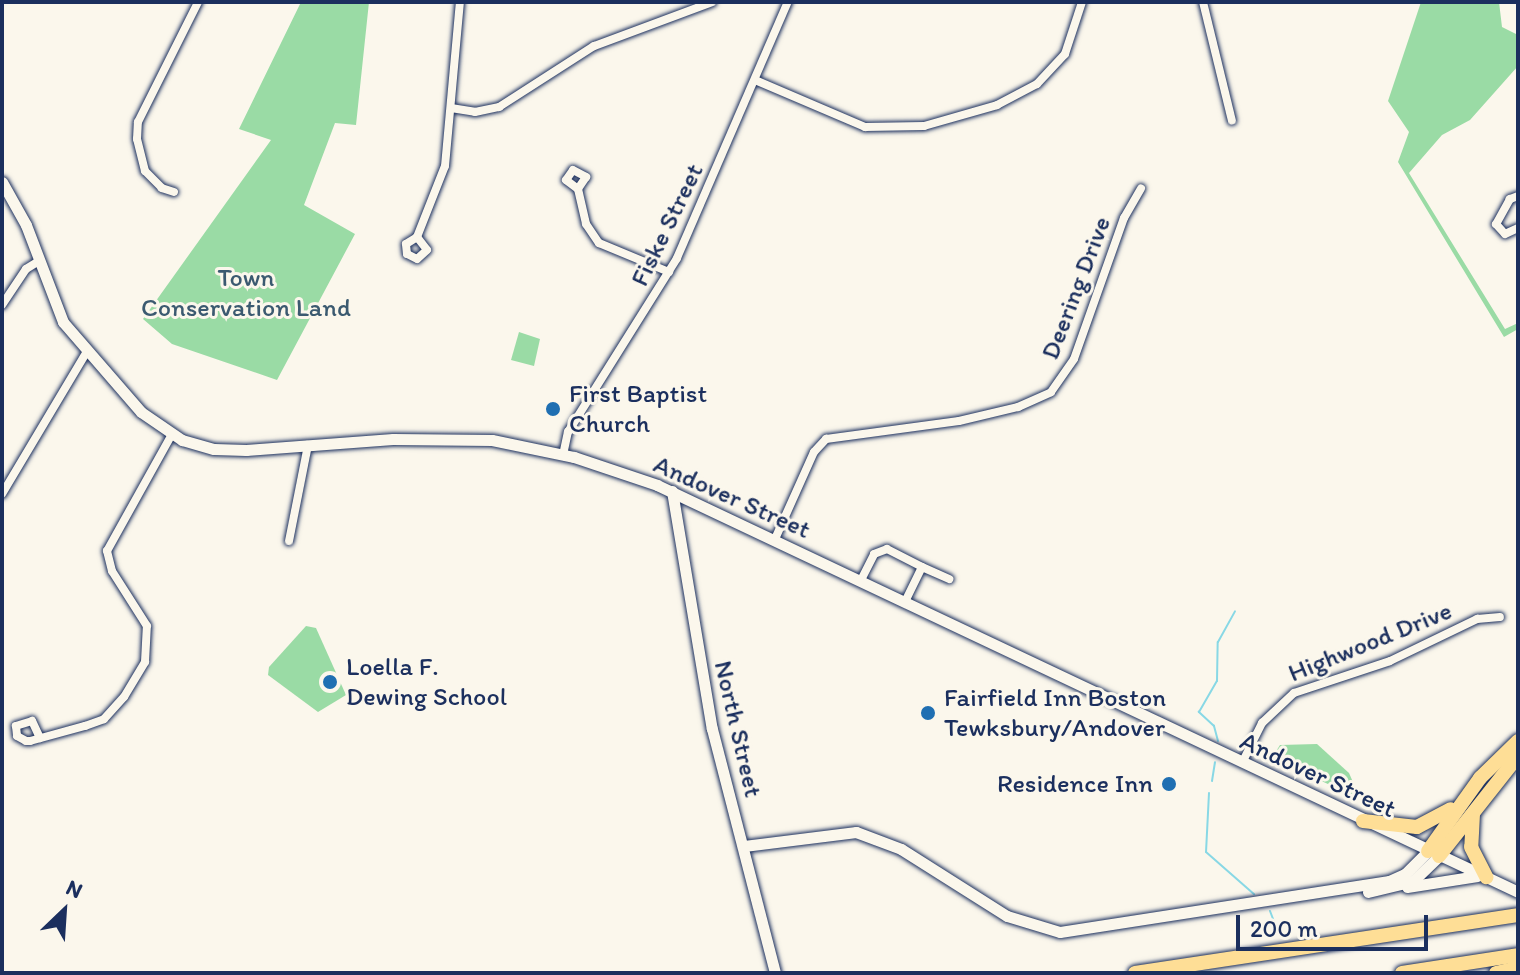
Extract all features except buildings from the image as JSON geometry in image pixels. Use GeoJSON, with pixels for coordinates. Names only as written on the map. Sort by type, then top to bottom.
{"type":"FeatureCollection","features":[{"type":"Feature","properties":{"kind":"highway"},"geometry":{"type":"LineString","coordinates":[[1434,853],[1461,802],[1518,741]]}},
{"type":"Feature","properties":{"kind":"highway"},"geometry":{"type":"LineString","coordinates":[[1434,853],[1518,756]]}},
{"type":"Feature","properties":{"kind":"highway"},"geometry":{"type":"LineString","coordinates":[[1363,821],[1417,827],[1461,802]]}},
{"type":"Feature","properties":{"kind":"highway"},"geometry":{"type":"LineString","coordinates":[[1476,806],[1470,843],[1486,877]]}},
{"type":"Feature","properties":{"kind":"highway"},"geometry":{"type":"LineString","coordinates":[[1135,973],[1518,915]]}},
{"type":"Feature","properties":{"kind":"highway"},"geometry":{"type":"LineString","coordinates":[[1402,973],[1518,955]]}},
{"type":"Feature","properties":{"kind":"highway"},"geometry":{"type":"LineString","coordinates":[[1496,973],[1518,968]]}},
{"type":"Feature","properties":{"kind":"main road","name":"Andover Street"},"geometry":{"type":"LineString","coordinates":[[2,182],[63,322],[86,353],[141,412],[172,434],[214,449],[463,439],[563,455],[672,491],[1518,892]]}},
{"type":"Feature","properties":{"kind":"main road","name":"North Street"},"geometry":{"type":"LineString","coordinates":[[672,491],[712,729],[775,973]]}},
{"type":"Feature","properties":{"kind":"main road"},"geometry":{"type":"LineString","coordinates":[[744,846],[856,832],[901,849],[1007,916],[1060,932],[1389,881],[1434,853]]}},
{"type":"Feature","properties":{"kind":"main road"},"geometry":{"type":"LineString","coordinates":[[1399,888],[1422,875],[1434,853]]}},
{"type":"Feature","properties":{"kind":"main road"},"geometry":{"type":"LineString","coordinates":[[1275,901],[1399,888],[1460,876],[1486,877]]}},
{"type":"Feature","properties":{"kind":"street"},"geometry":{"type":"LineString","coordinates":[[174,192],[162,188],[145,171],[138,122],[198,2]]}},
{"type":"Feature","properties":{"kind":"street"},"geometry":{"type":"LineString","coordinates":[[417,237],[443,174],[460,2]]}},
{"type":"Feature","properties":{"kind":"street"},"geometry":{"type":"LineString","coordinates":[[451,108],[499,107],[594,46],[712,2]]}},
{"type":"Feature","properties":{"kind":"street","name":"Fiske Street"},"geometry":{"type":"LineString","coordinates":[[563,455],[568,432],[669,272],[788,2]]}},
{"type":"Feature","properties":{"kind":"street"},"geometry":{"type":"LineString","coordinates":[[755,80],[865,127],[924,126],[997,105],[1037,84],[1065,54],[1082,2]]}},
{"type":"Feature","properties":{"kind":"street"},"geometry":{"type":"LineString","coordinates":[[1203,2],[1232,121]]}},
{"type":"Feature","properties":{"kind":"street"},"geometry":{"type":"LineString","coordinates":[[578,189],[586,224],[599,243],[669,272]]}},
{"type":"Feature","properties":{"kind":"street","name":"Deering Drive"},"geometry":{"type":"LineString","coordinates":[[775,539],[814,452],[826,439],[959,421],[1018,407],[1051,392],[1074,359],[1124,218],[1141,189]]}},
{"type":"Feature","properties":{"kind":"street"},"geometry":{"type":"LineString","coordinates":[[1518,196],[1510,199],[1496,224],[1505,234],[1518,228]]}},
{"type":"Feature","properties":{"kind":"street"},"geometry":{"type":"LineString","coordinates":[[2,305],[26,269],[39,261]]}},
{"type":"Feature","properties":{"kind":"street"},"geometry":{"type":"LineString","coordinates":[[2,494],[86,353]]}},
{"type":"Feature","properties":{"kind":"street"},"geometry":{"type":"LineString","coordinates":[[40,738],[104,719],[124,697],[145,662],[147,626],[112,571],[107,551],[172,434]]}},
{"type":"Feature","properties":{"kind":"street"},"geometry":{"type":"LineString","coordinates":[[289,541],[308,445]]}},
{"type":"Feature","properties":{"kind":"street"},"geometry":{"type":"LineString","coordinates":[[860,582],[880,549],[949,579]]}},
{"type":"Feature","properties":{"kind":"street"},"geometry":{"type":"LineString","coordinates":[[905,602],[922,567]]}},
{"type":"Feature","properties":{"kind":"street","name":"Highwood Drive"},"geometry":{"type":"LineString","coordinates":[[1242,763],[1262,723],[1288,696],[1390,661],[1477,619],[1500,617]]}},
{"type":"Feature","properties":{"kind":"green space","name":"Town Conservation Land"},"geometry":{"type":"Polygon","coordinates":[[[301,2],[369,2],[356,125],[335,123],[304,205],[355,234],[277,380],[172,344],[143,319],[271,140],[239,129],[301,2]]]}},
{"type":"Feature","properties":{"kind":"green space"},"geometry":{"type":"Polygon","coordinates":[[[1421,2],[1499,2],[1502,27],[1518,35],[1518,66],[1470,120],[1442,135],[1409,173],[1505,329],[1518,323],[1518,329],[1504,337],[1398,162],[1409,132],[1388,101],[1421,2]]]}},
{"type":"Feature","properties":{"kind":"green space"},"geometry":{"type":"Polygon","coordinates":[[[519,332],[540,339],[534,366],[511,360],[519,332]]]}},
{"type":"Feature","properties":{"kind":"green space"},"geometry":{"type":"Polygon","coordinates":[[[306,626],[316,628],[346,695],[318,712],[268,675],[269,667],[306,626]]]}},
{"type":"Feature","properties":{"kind":"green space"},"geometry":{"type":"Polygon","coordinates":[[[1317,744],[1349,773],[1356,789],[1352,795],[1293,768],[1275,753],[1280,745],[1317,744]]]}},
{"type":"Feature","properties":{"kind":"waterway"},"geometry":{"type":"LineString","coordinates":[[1218,741],[1214,726],[1199,712],[1217,681],[1218,642],[1235,611]]}},
{"type":"Feature","properties":{"kind":"waterway"},"geometry":{"type":"LineString","coordinates":[[1212,781],[1215,762]]}},
{"type":"Feature","properties":{"kind":"waterway"},"geometry":{"type":"LineString","coordinates":[[1209,793],[1206,852],[1254,894]]}},
{"type":"Feature","properties":{"kind":"waterway"},"geometry":{"type":"LineString","coordinates":[[1270,911],[1277,929]]}},
{"type":"Feature","properties":{"kind":"place","name":"First Baptist Church"},"geometry":{"type":"Point","coordinates":[553,409]}},
{"type":"Feature","properties":{"kind":"place","name":"Loella F. Dewing School"},"geometry":{"type":"Point","coordinates":[330,682]}},
{"type":"Feature","properties":{"kind":"place","name":"Fairfield Inn Boston Tewksbury/Andover"},"geometry":{"type":"Point","coordinates":[928,713]}},
{"type":"Feature","properties":{"kind":"place","name":"Residence Inn"},"geometry":{"type":"Point","coordinates":[1169,784]}}]}
